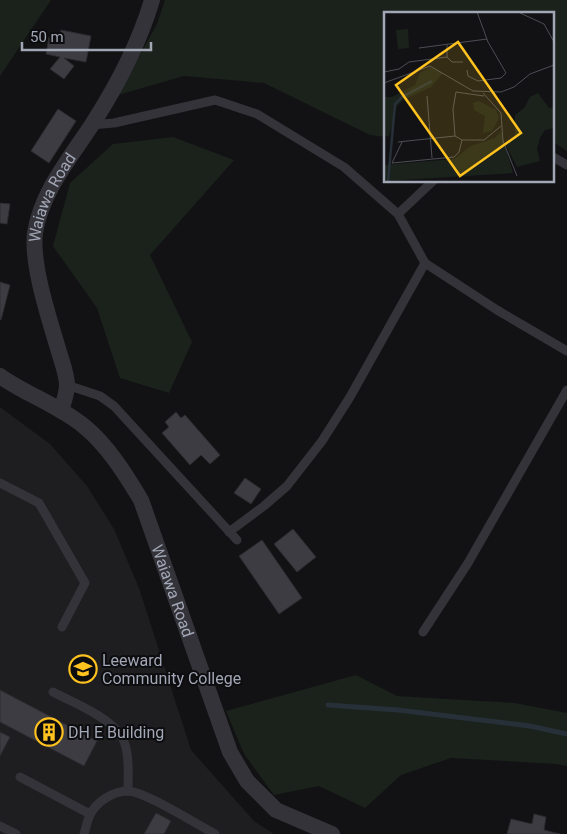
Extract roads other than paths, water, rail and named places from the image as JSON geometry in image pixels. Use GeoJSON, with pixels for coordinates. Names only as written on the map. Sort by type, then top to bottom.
{"type":"FeatureCollection","features":[{"type":"Feature","properties":{"kind":"street","name":"Waiawa Road"},"geometry":{"type":"LineString","coordinates":[[61,411],[67,385],[37,263],[35,235],[40,211],[73,151],[92,125],[128,63],[144,26],[152,0]]}},
{"type":"Feature","properties":{"kind":"street","name":"Waiawa Road"},"geometry":{"type":"LineString","coordinates":[[0,376],[61,411],[86,428],[120,466],[141,500],[212,704],[230,752],[246,781],[276,810],[332,834]]}},
{"type":"Feature","properties":{"kind":"lane"},"geometry":{"type":"LineString","coordinates":[[92,125],[114,123],[215,100],[257,114],[344,167],[398,214],[425,263],[497,310],[567,351]]}},
{"type":"Feature","properties":{"kind":"lane"},"geometry":{"type":"LineString","coordinates":[[554,157],[567,165]]}},
{"type":"Feature","properties":{"kind":"lane"},"geometry":{"type":"LineString","coordinates":[[398,214],[432,182]]}},
{"type":"Feature","properties":{"kind":"lane"},"geometry":{"type":"LineString","coordinates":[[229,532],[287,486],[322,441],[350,398],[425,263]]}},
{"type":"Feature","properties":{"kind":"lane"},"geometry":{"type":"LineString","coordinates":[[67,385],[100,396],[114,406],[237,540]]}},
{"type":"Feature","properties":{"kind":"lane"},"geometry":{"type":"LineString","coordinates":[[423,632],[468,562],[567,390]]}},
{"type":"Feature","properties":{"kind":"lane"},"geometry":{"type":"LineString","coordinates":[[0,483],[39,503],[85,583],[62,627]]}},
{"type":"Feature","properties":{"kind":"lane"},"geometry":{"type":"LineString","coordinates":[[53,692],[107,721],[122,737],[129,762],[128,791]]}},
{"type":"Feature","properties":{"kind":"lane"},"geometry":{"type":"LineString","coordinates":[[20,777],[90,814]]}},
{"type":"Feature","properties":{"kind":"lane"},"geometry":{"type":"LineString","coordinates":[[84,834],[90,814],[104,799],[116,793],[128,791],[148,798],[215,834]]}},
{"type":"Feature","properties":{"kind":"lane"},"geometry":{"type":"LineString","coordinates":[[0,826],[16,834]]}},
{"type":"Feature","properties":{"kind":"waterway"},"geometry":{"type":"LineString","coordinates":[[328,705],[398,710],[530,726],[567,734]]}},
{"type":"Feature","properties":{"kind":"place","name":"Leeward Community College"},"geometry":{"type":"Point","coordinates":[83,669]}},
{"type":"Feature","properties":{"kind":"place","name":"DH E Building"},"geometry":{"type":"Point","coordinates":[49,732]}}]}
